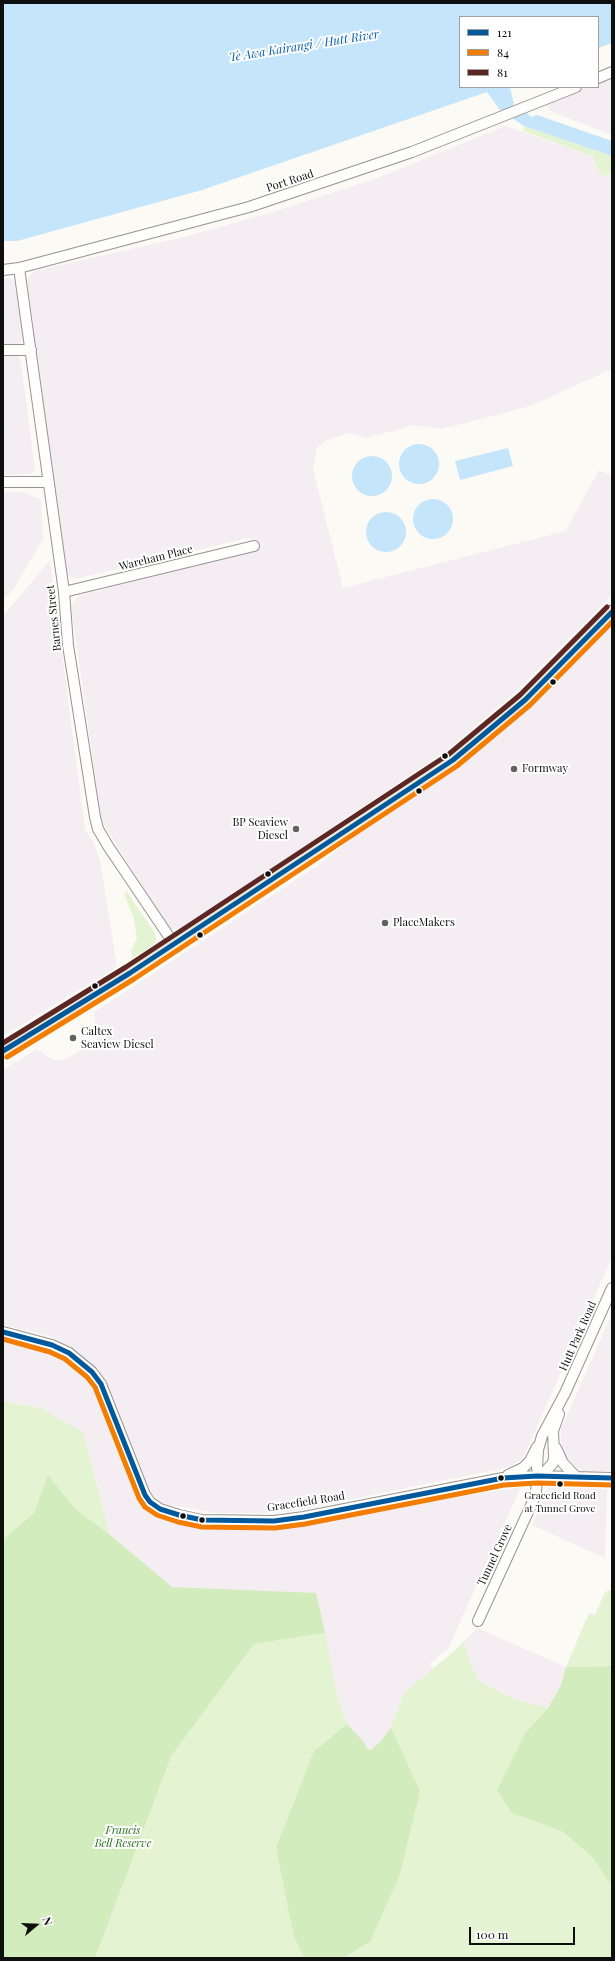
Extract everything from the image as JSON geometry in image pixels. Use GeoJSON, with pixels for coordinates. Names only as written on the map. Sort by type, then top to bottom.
{"type":"FeatureCollection","features":[{"type":"Feature","properties":{"kind":"main road"},"geometry":{"type":"LineString","coordinates":[[3,1051],[174,944],[453,760],[524,700],[612,612]]}},
{"type":"Feature","properties":{"kind":"street"},"geometry":{"type":"LineString","coordinates":[[599,78],[612,72]]}},
{"type":"Feature","properties":{"kind":"street","name":"Port Road"},"geometry":{"type":"LineString","coordinates":[[3,270],[19,268],[249,207],[412,152],[573,88]]}},
{"type":"Feature","properties":{"kind":"street","name":"Barnes Street"},"geometry":{"type":"LineString","coordinates":[[19,268],[64,592],[68,645],[96,824],[108,846],[174,944]]}},
{"type":"Feature","properties":{"kind":"street"},"geometry":{"type":"LineString","coordinates":[[3,350],[31,350]]}},
{"type":"Feature","properties":{"kind":"street"},"geometry":{"type":"LineString","coordinates":[[3,482],[48,482]]}},
{"type":"Feature","properties":{"kind":"street","name":"Wareham Place"},"geometry":{"type":"LineString","coordinates":[[64,592],[254,546]]}},
{"type":"Feature","properties":{"kind":"street","name":"Hutt Park Road"},"geometry":{"type":"LineString","coordinates":[[502,1478],[523,1468],[530,1461],[565,1393],[612,1288]]}},
{"type":"Feature","properties":{"kind":"street","name":"Gracefield Road"},"geometry":{"type":"LineString","coordinates":[[3,1332],[52,1345],[69,1353],[92,1372],[101,1384],[145,1494],[150,1502],[160,1509],[179,1515],[202,1520],[274,1521],[304,1517],[502,1478],[539,1476],[612,1478]]}},
{"type":"Feature","properties":{"kind":"street","name":"Hutt Park Road"},"geometry":{"type":"LineString","coordinates":[[539,1444],[537,1468],[539,1476],[553,1463],[553,1431],[565,1393]]}},
{"type":"Feature","properties":{"kind":"street","name":"Hutt Park Road"},"geometry":{"type":"LineString","coordinates":[[554,1440],[563,1462],[577,1478]]}},
{"type":"Feature","properties":{"kind":"street","name":"Tunnel Grove"},"geometry":{"type":"LineString","coordinates":[[478,1621],[533,1502],[539,1476]]}},
{"type":"Feature","properties":{"kind":"shaded area"},"geometry":{"type":"Polygon","coordinates":[[[612,77],[612,135],[550,111],[545,104],[585,88],[599,88],[599,83],[612,77]]]}},
{"type":"Feature","properties":{"kind":"shaded area"},"geometry":{"type":"Polygon","coordinates":[[[505,126],[593,156],[601,176],[612,173],[612,369],[530,406],[442,429],[413,425],[367,438],[350,433],[326,440],[317,448],[313,469],[343,588],[566,531],[599,470],[612,476],[612,595],[518,690],[447,750],[180,929],[169,929],[102,822],[71,607],[78,596],[255,550],[259,543],[254,539],[248,538],[75,579],[69,576],[66,571],[27,282],[31,274],[38,270],[184,237],[267,214],[380,177],[505,126]]]}},
{"type":"Feature","properties":{"kind":"shaded area"},"geometry":{"type":"Polygon","coordinates":[[[3,278],[10,278],[16,283],[24,338],[19,344],[3,344],[3,278]]]}},
{"type":"Feature","properties":{"kind":"shaded area"},"geometry":{"type":"Polygon","coordinates":[[[3,353],[15,353],[19,357],[21,364],[35,470],[31,474],[3,475],[3,353]]]}},
{"type":"Feature","properties":{"kind":"shaded area"},"geometry":{"type":"Polygon","coordinates":[[[23,492],[41,500],[43,539],[13,590],[3,600],[3,493],[23,492]]]}},
{"type":"Feature","properties":{"kind":"shaded area"},"geometry":{"type":"Polygon","coordinates":[[[50,560],[85,830],[93,841],[100,861],[117,967],[3,1036],[3,616],[50,560]]]}},
{"type":"Feature","properties":{"kind":"shaded area"},"geometry":{"type":"Polygon","coordinates":[[[612,618],[612,1257],[524,1456],[509,1467],[299,1510],[272,1513],[215,1513],[165,1504],[150,1493],[115,1405],[98,1370],[74,1350],[49,1336],[3,1325],[3,1070],[37,1049],[53,1060],[65,1060],[97,1040],[94,1012],[323,862],[373,822],[477,747],[612,618]]]}},
{"type":"Feature","properties":{"kind":"shaded area"},"geometry":{"type":"Polygon","coordinates":[[[612,1314],[612,1471],[582,1471],[577,1468],[565,1455],[561,1441],[561,1429],[612,1314]]]}},
{"type":"Feature","properties":{"kind":"shaded area"},"geometry":{"type":"Polygon","coordinates":[[[3,1339],[55,1354],[89,1380],[139,1504],[149,1513],[200,1528],[268,1527],[521,1487],[448,1649],[429,1664],[433,1669],[404,1693],[391,1727],[376,1747],[371,1750],[367,1749],[364,1742],[347,1724],[337,1695],[315,1594],[172,1587],[110,1535],[83,1432],[41,1408],[3,1401],[3,1339]]]}},
{"type":"Feature","properties":{"kind":"shaded area"},"geometry":{"type":"Polygon","coordinates":[[[548,1488],[607,1489],[605,1558],[532,1525],[548,1488]]]}},
{"type":"Feature","properties":{"kind":"shaded area"},"geometry":{"type":"Polygon","coordinates":[[[477,1628],[566,1667],[561,1685],[548,1708],[511,1698],[479,1681],[470,1662],[464,1641],[477,1628]]]}},
{"type":"Feature","properties":{"kind":"green space"},"geometry":{"type":"Polygon","coordinates":[[[524,126],[612,156],[612,173],[601,176],[593,156],[523,131],[524,126]]]}},
{"type":"Feature","properties":{"kind":"green space"},"geometry":{"type":"Polygon","coordinates":[[[127,892],[155,933],[156,939],[155,944],[132,958],[131,951],[137,938],[134,919],[124,894],[127,892]]]}},
{"type":"Feature","properties":{"kind":"green space","name":"Francis Bell Reserve"},"geometry":{"type":"Polygon","coordinates":[[[3,1401],[41,1408],[83,1432],[110,1535],[172,1587],[223,1686],[254,1644],[325,1633],[337,1695],[347,1724],[314,1751],[294,1937],[304,1958],[3,1958],[3,1401]]]}},
{"type":"Feature","properties":{"kind":"green space","name":"Francis Bell Reserve"},"geometry":{"type":"Polygon","coordinates":[[[48,1475],[74,1508],[110,1535],[172,1587],[316,1593],[325,1633],[254,1644],[171,1756],[95,1958],[3,1958],[3,1540],[34,1513],[48,1475]]]}},
{"type":"Feature","properties":{"kind":"green space"},"geometry":{"type":"Polygon","coordinates":[[[612,1589],[612,1666],[566,1667],[589,1613],[595,1615],[605,1592],[612,1589]]]}},
{"type":"Feature","properties":{"kind":"green space"},"geometry":{"type":"Polygon","coordinates":[[[464,1641],[470,1662],[479,1681],[511,1698],[548,1708],[526,1732],[512,1813],[563,1832],[593,1858],[612,1887],[612,1958],[343,1958],[370,1942],[420,1791],[391,1727],[404,1693],[464,1641]]]}},
{"type":"Feature","properties":{"kind":"green space"},"geometry":{"type":"Polygon","coordinates":[[[612,1666],[612,1887],[593,1858],[563,1832],[512,1813],[497,1790],[526,1732],[548,1708],[561,1685],[566,1667],[612,1666]]]}},
{"type":"Feature","properties":{"kind":"green space"},"geometry":{"type":"Polygon","coordinates":[[[347,1724],[364,1742],[367,1749],[371,1750],[380,1742],[391,1727],[420,1791],[400,1874],[370,1942],[343,1958],[304,1958],[294,1937],[276,1848],[314,1751],[347,1724]]]}},
{"type":"Feature","properties":{"kind":"water","name":"Te Awa Kairangi / Hutt River"},"geometry":{"type":"Polygon","coordinates":[[[3,3],[612,3],[612,43],[599,48],[599,16],[459,16],[459,88],[510,88],[514,105],[532,117],[537,115],[612,141],[612,156],[524,126],[500,110],[487,92],[202,190],[17,241],[3,241],[3,3]]]}},
{"type":"Feature","properties":{"kind":"water"},"geometry":{"type":"Polygon","coordinates":[[[423,444],[430,447],[436,453],[439,464],[438,472],[430,481],[423,484],[415,484],[408,481],[400,472],[399,460],[402,453],[411,445],[423,444]]]}},
{"type":"Feature","properties":{"kind":"water"},"geometry":{"type":"Polygon","coordinates":[[[508,448],[513,466],[460,480],[455,461],[508,448]]]}},
{"type":"Feature","properties":{"kind":"water"},"geometry":{"type":"Polygon","coordinates":[[[376,456],[383,459],[389,465],[392,476],[391,484],[383,493],[376,496],[368,496],[361,493],[353,484],[352,472],[355,465],[364,457],[376,456]]]}},
{"type":"Feature","properties":{"kind":"water"},"geometry":{"type":"Polygon","coordinates":[[[437,499],[444,502],[450,508],[453,519],[452,527],[444,536],[437,539],[429,539],[422,536],[414,527],[413,515],[416,508],[425,500],[437,499]]]}},
{"type":"Feature","properties":{"kind":"water"},"geometry":{"type":"Polygon","coordinates":[[[390,512],[397,515],[403,521],[406,532],[405,540],[397,549],[390,552],[382,552],[375,549],[367,540],[366,528],[369,521],[378,513],[390,512]]]}},
{"type":"Feature","properties":{"kind":"transit line","name":"81"},"geometry":{"type":"LineString","coordinates":[[3,1043],[126,967],[449,754],[520,695],[607,607]]}},
{"type":"Feature","properties":{"kind":"transit line","name":"121"},"geometry":{"type":"LineString","coordinates":[[3,1051],[130,973],[453,760],[525,700],[612,612]]}},
{"type":"Feature","properties":{"kind":"transit line","name":"84"},"geometry":{"type":"LineString","coordinates":[[7,1057],[134,979],[457,766],[530,705],[612,622]]}},
{"type":"Feature","properties":{"kind":"transit line","name":"121"},"geometry":{"type":"LineString","coordinates":[[3,1332],[52,1345],[69,1353],[92,1372],[101,1384],[145,1495],[150,1502],[160,1509],[179,1515],[202,1520],[274,1521],[304,1517],[503,1478],[537,1476],[612,1478]]}},
{"type":"Feature","properties":{"kind":"transit line","name":"84"},"geometry":{"type":"LineString","coordinates":[[3,1339],[50,1352],[65,1359],[87,1377],[95,1387],[139,1498],[145,1507],[157,1515],[178,1522],[202,1527],[275,1528],[305,1524],[504,1485],[537,1483],[612,1485]]}},
{"type":"Feature","properties":{"kind":"place","name":"Formway"},"geometry":{"type":"Point","coordinates":[514,769]}},
{"type":"Feature","properties":{"kind":"place","name":"BP Seaview Diesel"},"geometry":{"type":"Point","coordinates":[296,829]}},
{"type":"Feature","properties":{"kind":"place","name":"PlaceMakers"},"geometry":{"type":"Point","coordinates":[385,923]}},
{"type":"Feature","properties":{"kind":"place","name":"Caltex Seaview Diesel"},"geometry":{"type":"Point","coordinates":[73,1038]}},
{"type":"Feature","properties":{"kind":"place","name":"Gracefield Road at Tunnel Grove"},"geometry":{"type":"Point","coordinates":[560,1484]}}]}
